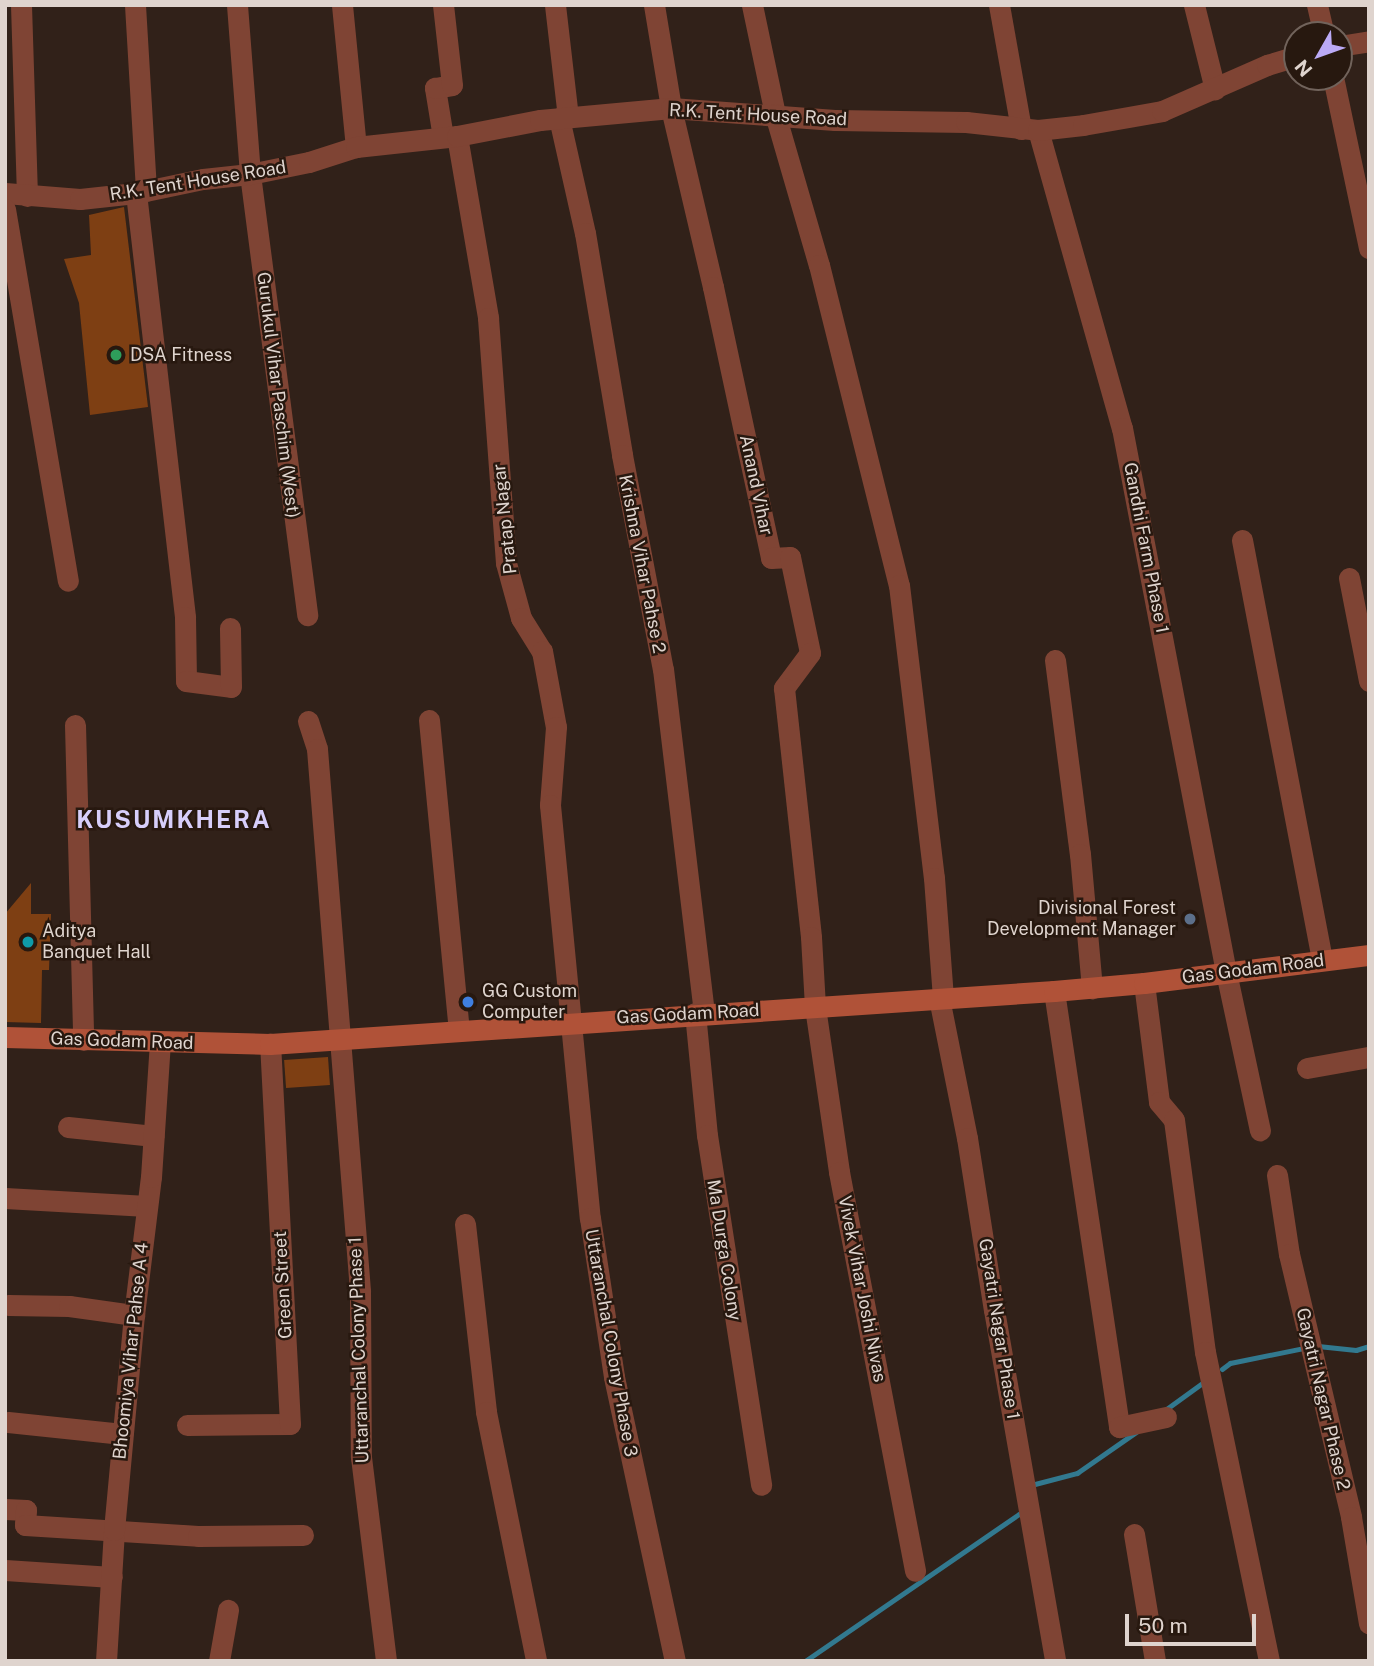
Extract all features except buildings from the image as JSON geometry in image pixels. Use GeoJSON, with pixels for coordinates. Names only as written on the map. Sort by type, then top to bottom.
{"type":"FeatureCollection","features":[{"type":"Feature","properties":{"kind":"main road","name":"Gas Godam Road"},"geometry":{"type":"LineString","coordinates":[[5,1037],[270,1044],[569,1021],[1054,991],[1144,983],[1322,959],[1368,958]]}},
{"type":"Feature","properties":{"kind":"street"},"geometry":{"type":"LineString","coordinates":[[21,5],[27,196]]}},
{"type":"Feature","properties":{"kind":"street"},"geometry":{"type":"LineString","coordinates":[[135,5],[141,192],[185,617],[186,681],[231,687],[230,628]]}},
{"type":"Feature","properties":{"kind":"street","name":"Gurukul Vihar Paschim (West)"},"geometry":{"type":"LineString","coordinates":[[237,5],[250,174],[307,615]]}},
{"type":"Feature","properties":{"kind":"street"},"geometry":{"type":"LineString","coordinates":[[342,5],[356,147]]}},
{"type":"Feature","properties":{"kind":"street","name":"Pratap Nagar"},"geometry":{"type":"LineString","coordinates":[[443,5],[452,85],[435,88],[450,136],[488,318],[506,563],[522,618],[542,652],[556,727],[550,805],[569,1021]]}},
{"type":"Feature","properties":{"kind":"street","name":"Krishna Vihar Pahse 2"},"geometry":{"type":"LineString","coordinates":[[555,5],[563,118],[622,455],[663,669],[699,1013]]}},
{"type":"Feature","properties":{"kind":"street"},"geometry":{"type":"LineString","coordinates":[[654,5],[671,108]]}},
{"type":"Feature","properties":{"kind":"street","name":"Gayatri Nagar Phase 1"},"geometry":{"type":"LineString","coordinates":[[752,5],[775,114],[818,265],[899,585],[934,878],[941,998],[1055,1661]]}},
{"type":"Feature","properties":{"kind":"street","name":"Gandhi Farm Phase 1"},"geometry":{"type":"LineString","coordinates":[[999,5],[1030,129],[1122,428],[1226,972]]}},
{"type":"Feature","properties":{"kind":"street"},"geometry":{"type":"LineString","coordinates":[[1194,5],[1215,89]]}},
{"type":"Feature","properties":{"kind":"street","name":"R.K. Tent House Road"},"geometry":{"type":"LineString","coordinates":[[5,193],[80,199],[141,192],[309,162],[356,147],[450,136],[563,118],[671,108],[835,120],[966,122],[1030,129],[1162,111],[1283,60]]}},
{"type":"Feature","properties":{"kind":"street"},"geometry":{"type":"LineString","coordinates":[[1337,91],[1369,248]]}},
{"type":"Feature","properties":{"kind":"street","name":"Anand Vihar"},"geometry":{"type":"LineString","coordinates":[[671,108],[713,287],[771,558],[790,557],[810,653],[784,688],[811,937],[815,1007]]}},
{"type":"Feature","properties":{"kind":"street"},"geometry":{"type":"LineString","coordinates":[[5,209],[68,581]]}},
{"type":"Feature","properties":{"kind":"street"},"geometry":{"type":"LineString","coordinates":[[1242,540],[1322,959]]}},
{"type":"Feature","properties":{"kind":"street"},"geometry":{"type":"LineString","coordinates":[[1349,578],[1369,681]]}},
{"type":"Feature","properties":{"kind":"street"},"geometry":{"type":"LineString","coordinates":[[1055,660],[1080,854],[1092,988]]}},
{"type":"Feature","properties":{"kind":"street"},"geometry":{"type":"LineString","coordinates":[[429,720],[459,1030]]}},
{"type":"Feature","properties":{"kind":"street","name":"Uttaranchal Colony Phase 1"},"geometry":{"type":"LineString","coordinates":[[308,721],[317,749],[360,1291],[361,1457],[386,1661]]}},
{"type":"Feature","properties":{"kind":"street"},"geometry":{"type":"LineString","coordinates":[[75,725],[83,1040]]}},
{"type":"Feature","properties":{"kind":"street"},"geometry":{"type":"LineString","coordinates":[[1226,972],[1260,1130]]}},
{"type":"Feature","properties":{"kind":"street"},"geometry":{"type":"LineString","coordinates":[[1144,983],[1159,1102],[1174,1120],[1205,1352],[1269,1661]]}},
{"type":"Feature","properties":{"kind":"street"},"geometry":{"type":"LineString","coordinates":[[1054,991],[1119,1427],[1166,1417]]}},
{"type":"Feature","properties":{"kind":"street","name":"Vivek Vihar Joshi Nivas"},"geometry":{"type":"LineString","coordinates":[[815,1007],[839,1172],[915,1571]]}},
{"type":"Feature","properties":{"kind":"street","name":"Ma Durga Colony"},"geometry":{"type":"LineString","coordinates":[[699,1013],[707,1135],[761,1485]]}},
{"type":"Feature","properties":{"kind":"street","name":"Uttaranchal Colony Phase 3"},"geometry":{"type":"LineString","coordinates":[[569,1021],[590,1218],[614,1377],[675,1661]]}},
{"type":"Feature","properties":{"kind":"street","name":"Bhoomiya Vihar Pahse A 4"},"geometry":{"type":"LineString","coordinates":[[106,1661],[122,1434],[154,1136],[160,1042]]}},
{"type":"Feature","properties":{"kind":"street","name":"Green Street"},"geometry":{"type":"LineString","coordinates":[[187,1425],[290,1424],[270,1044]]}},
{"type":"Feature","properties":{"kind":"street"},"geometry":{"type":"LineString","coordinates":[[1307,1069],[1369,1057]]}},
{"type":"Feature","properties":{"kind":"street"},"geometry":{"type":"LineString","coordinates":[[68,1127],[154,1136]]}},
{"type":"Feature","properties":{"kind":"street","name":"Gayatri Nagar Phase 2"},"geometry":{"type":"LineString","coordinates":[[1277,1175],[1289,1254],[1351,1517],[1369,1622]]}},
{"type":"Feature","properties":{"kind":"street"},"geometry":{"type":"LineString","coordinates":[[5,1198],[147,1206]]}},
{"type":"Feature","properties":{"kind":"street"},"geometry":{"type":"LineString","coordinates":[[465,1224],[486,1412],[536,1661]]}},
{"type":"Feature","properties":{"kind":"street"},"geometry":{"type":"LineString","coordinates":[[8,1305],[69,1306],[134,1315]]}},
{"type":"Feature","properties":{"kind":"street"},"geometry":{"type":"LineString","coordinates":[[8,1422],[122,1434]]}},
{"type":"Feature","properties":{"kind":"street"},"geometry":{"type":"LineString","coordinates":[[5,1509],[26,1510],[26,1525],[198,1536],[303,1535]]}},
{"type":"Feature","properties":{"kind":"street"},"geometry":{"type":"LineString","coordinates":[[1134,1534],[1155,1661]]}},
{"type":"Feature","properties":{"kind":"street"},"geometry":{"type":"LineString","coordinates":[[5,1570],[112,1577]]}},
{"type":"Feature","properties":{"kind":"street"},"geometry":{"type":"LineString","coordinates":[[219,1661],[228,1610]]}},
{"type":"Feature","properties":{"kind":"waterway"},"geometry":{"type":"LineString","coordinates":[[1318,1346],[1356,1350],[1369,1346]]}},
{"type":"Feature","properties":{"kind":"waterway"},"geometry":{"type":"LineString","coordinates":[[1222,1369],[1230,1363],[1304,1348]]}},
{"type":"Feature","properties":{"kind":"waterway"},"geometry":{"type":"LineString","coordinates":[[1165,1410],[1205,1381]]}},
{"type":"Feature","properties":{"kind":"waterway"},"geometry":{"type":"LineString","coordinates":[[1031,1485],[1077,1473],[1136,1432]]}},
{"type":"Feature","properties":{"kind":"waterway"},"geometry":{"type":"LineString","coordinates":[[805,1661],[1022,1512]]}},
{"type":"Feature","properties":{"kind":"place","name":"DSA Fitness"},"geometry":{"type":"Point","coordinates":[116,355]}},
{"type":"Feature","properties":{"kind":"place","name":"Divisional Forest Development Manager"},"geometry":{"type":"Point","coordinates":[1190,919]}},
{"type":"Feature","properties":{"kind":"place","name":"Aditya Banquet Hall"},"geometry":{"type":"Point","coordinates":[28,942]}},
{"type":"Feature","properties":{"kind":"place","name":"GG Custom Computer"},"geometry":{"type":"Point","coordinates":[468,1002]}},
{"type":"Feature","properties":{"kind":"district","name":"KUSUMKHERA"},"geometry":{"type":"Point","coordinates":[174,820]}}]}
